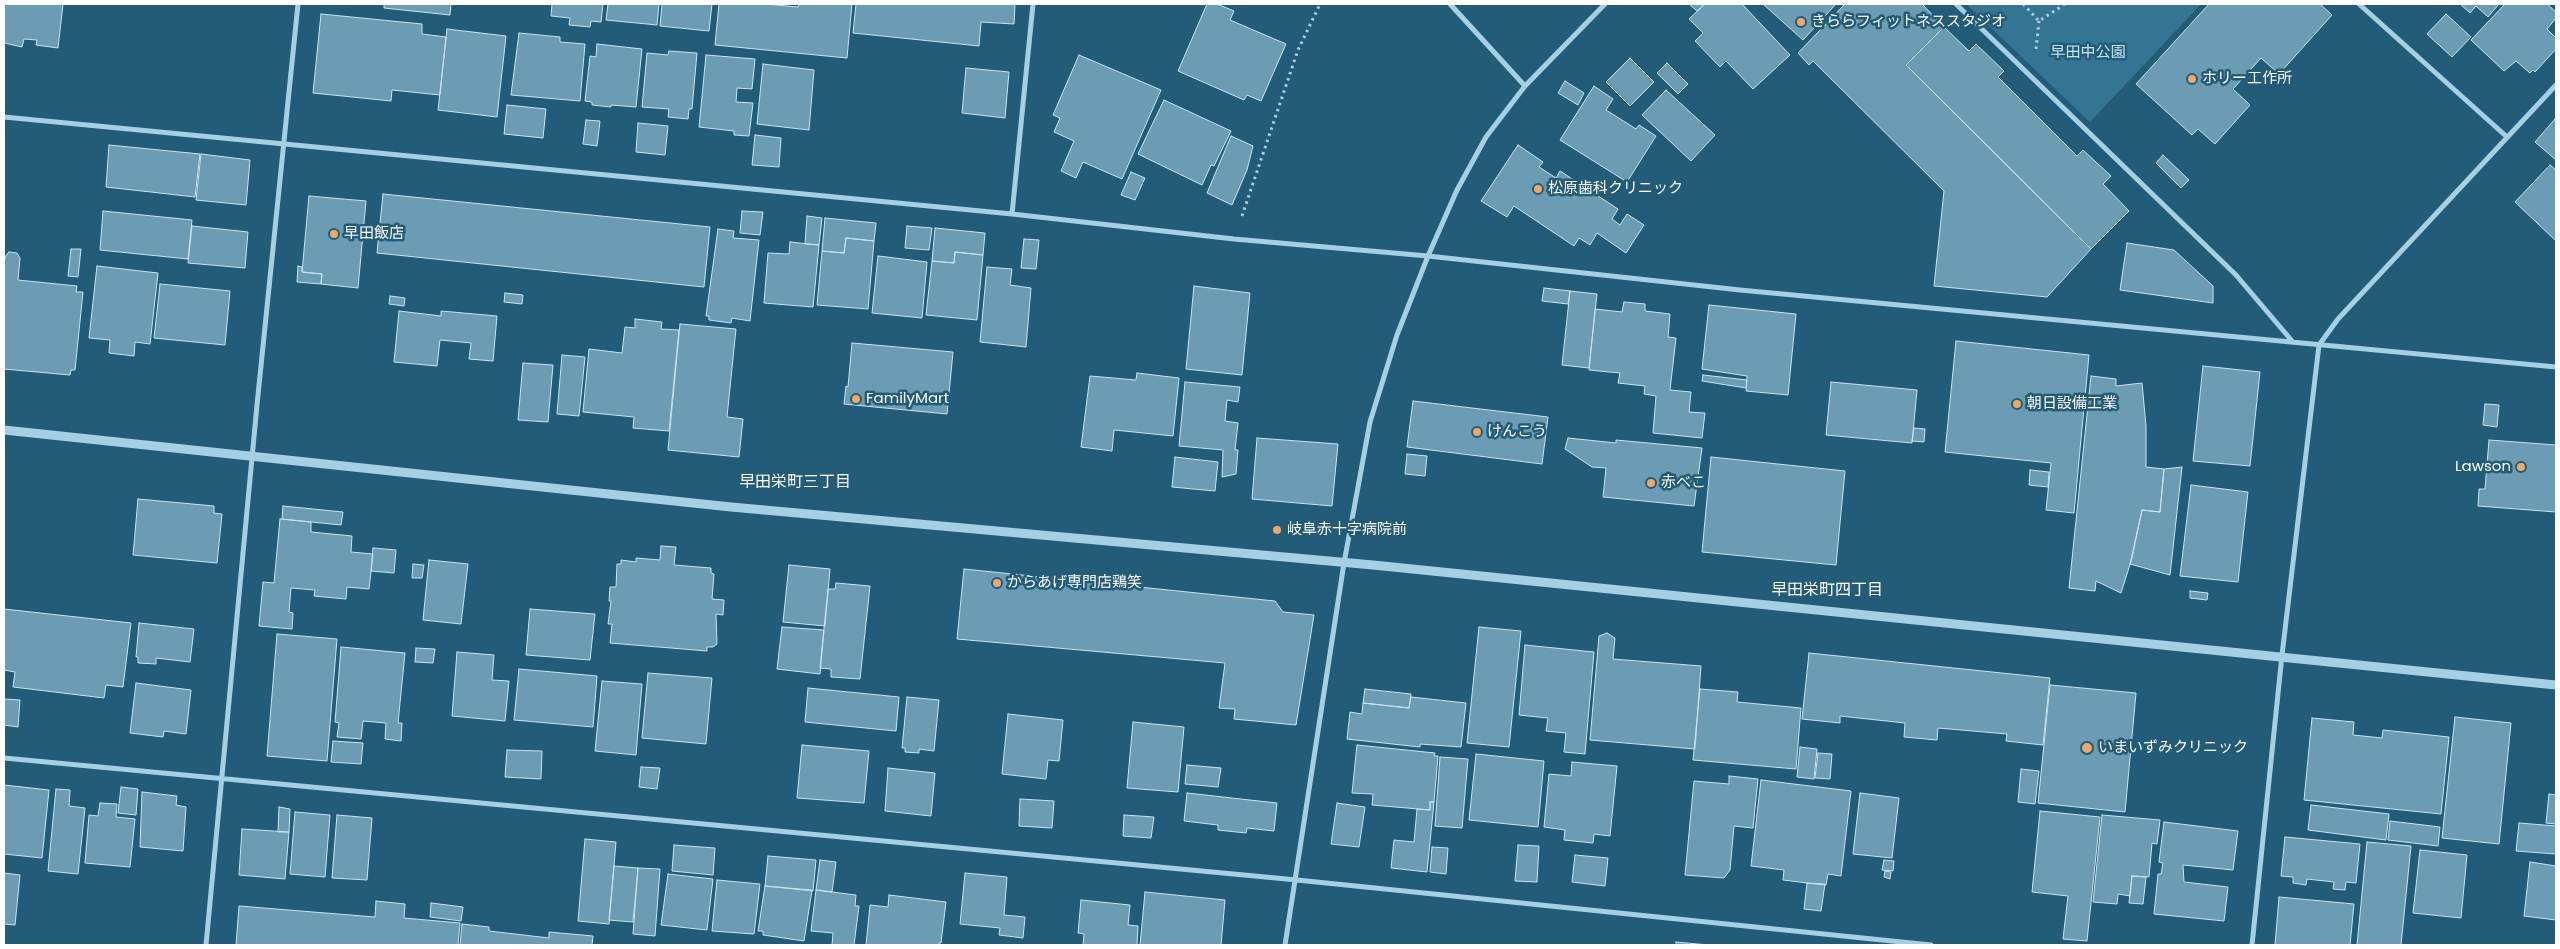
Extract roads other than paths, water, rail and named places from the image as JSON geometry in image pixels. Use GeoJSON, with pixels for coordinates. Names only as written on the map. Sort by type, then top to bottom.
{"type":"FeatureCollection","features":[{"type":"Feature","properties":{"kind":"street"},"geometry":{"type":"LineString","coordinates":[[206,945],[220,780],[298,4]]}},
{"type":"Feature","properties":{"kind":"street"},"geometry":{"type":"LineString","coordinates":[[1012,214],[1033,4]]}},
{"type":"Feature","properties":{"kind":"street"},"geometry":{"type":"LineString","coordinates":[[1450,4],[1525,86]]}},
{"type":"Feature","properties":{"kind":"street"},"geometry":{"type":"LineString","coordinates":[[1285,945],[1297,880],[1344,563],[1370,422],[1397,335],[1428,256],[1457,190],[1486,137],[1525,86],[1605,4]]}},
{"type":"Feature","properties":{"kind":"street"},"geometry":{"type":"LineString","coordinates":[[1956,4],[2236,275],[2292,341]]}},
{"type":"Feature","properties":{"kind":"street"},"geometry":{"type":"LineString","coordinates":[[2359,4],[2507,137]]}},
{"type":"Feature","properties":{"kind":"street"},"geometry":{"type":"LineString","coordinates":[[2252,945],[2282,656],[2319,345],[2338,319],[2556,85]]}},
{"type":"Feature","properties":{"kind":"street"},"geometry":{"type":"LineString","coordinates":[[4,117],[1012,214],[1234,239],[1428,256],[1740,290],[2556,366]]}},
{"type":"Feature","properties":{"kind":"street"},"geometry":{"type":"LineString","coordinates":[[4,430],[731,506],[1344,563],[2556,685]]}},
{"type":"Feature","properties":{"kind":"street"},"geometry":{"type":"LineString","coordinates":[[4,758],[220,780],[1297,880],[1931,945]]}},
{"type":"Feature","properties":{"kind":"place","name":"きららフィットネススタジオ"},"geometry":{"type":"Point","coordinates":[1801,22]}},
{"type":"Feature","properties":{"kind":"place","name":"ホリー工作所"},"geometry":{"type":"Point","coordinates":[2192,79]}},
{"type":"Feature","properties":{"kind":"place","name":"松原歯科クリニック"},"geometry":{"type":"Point","coordinates":[1538,189]}},
{"type":"Feature","properties":{"kind":"place","name":"早田飯店"},"geometry":{"type":"Point","coordinates":[334,234]}},
{"type":"Feature","properties":{"kind":"place","name":"FamilyMart"},"geometry":{"type":"Point","coordinates":[856,399]}},
{"type":"Feature","properties":{"kind":"place","name":"朝日設備工業"},"geometry":{"type":"Point","coordinates":[2017,404]}},
{"type":"Feature","properties":{"kind":"place","name":"けんこう"},"geometry":{"type":"Point","coordinates":[1477,432]}},
{"type":"Feature","properties":{"kind":"place","name":"Lawson"},"geometry":{"type":"Point","coordinates":[2521,467]}},
{"type":"Feature","properties":{"kind":"place","name":"赤べこ"},"geometry":{"type":"Point","coordinates":[1651,483]}},
{"type":"Feature","properties":{"kind":"place","name":"岐阜赤十字病院前"},"geometry":{"type":"Point","coordinates":[1277,530]}},
{"type":"Feature","properties":{"kind":"place","name":"からあげ専門店鶏笑"},"geometry":{"type":"Point","coordinates":[997,583]}},
{"type":"Feature","properties":{"kind":"place","name":"いまいずみクリニック"},"geometry":{"type":"Point","coordinates":[2087,748]}},
{"type":"Feature","properties":{"kind":"district","name":"早田栄町三丁目"},"geometry":{"type":"Point","coordinates":[795,483]}},
{"type":"Feature","properties":{"kind":"district","name":"早田栄町四丁目"},"geometry":{"type":"Point","coordinates":[1827,591]}},
{"type":"Feature","properties":{"kind":"park label","name":"早田中公園"},"geometry":{"type":"Point","coordinates":[2088,53]}}]}
